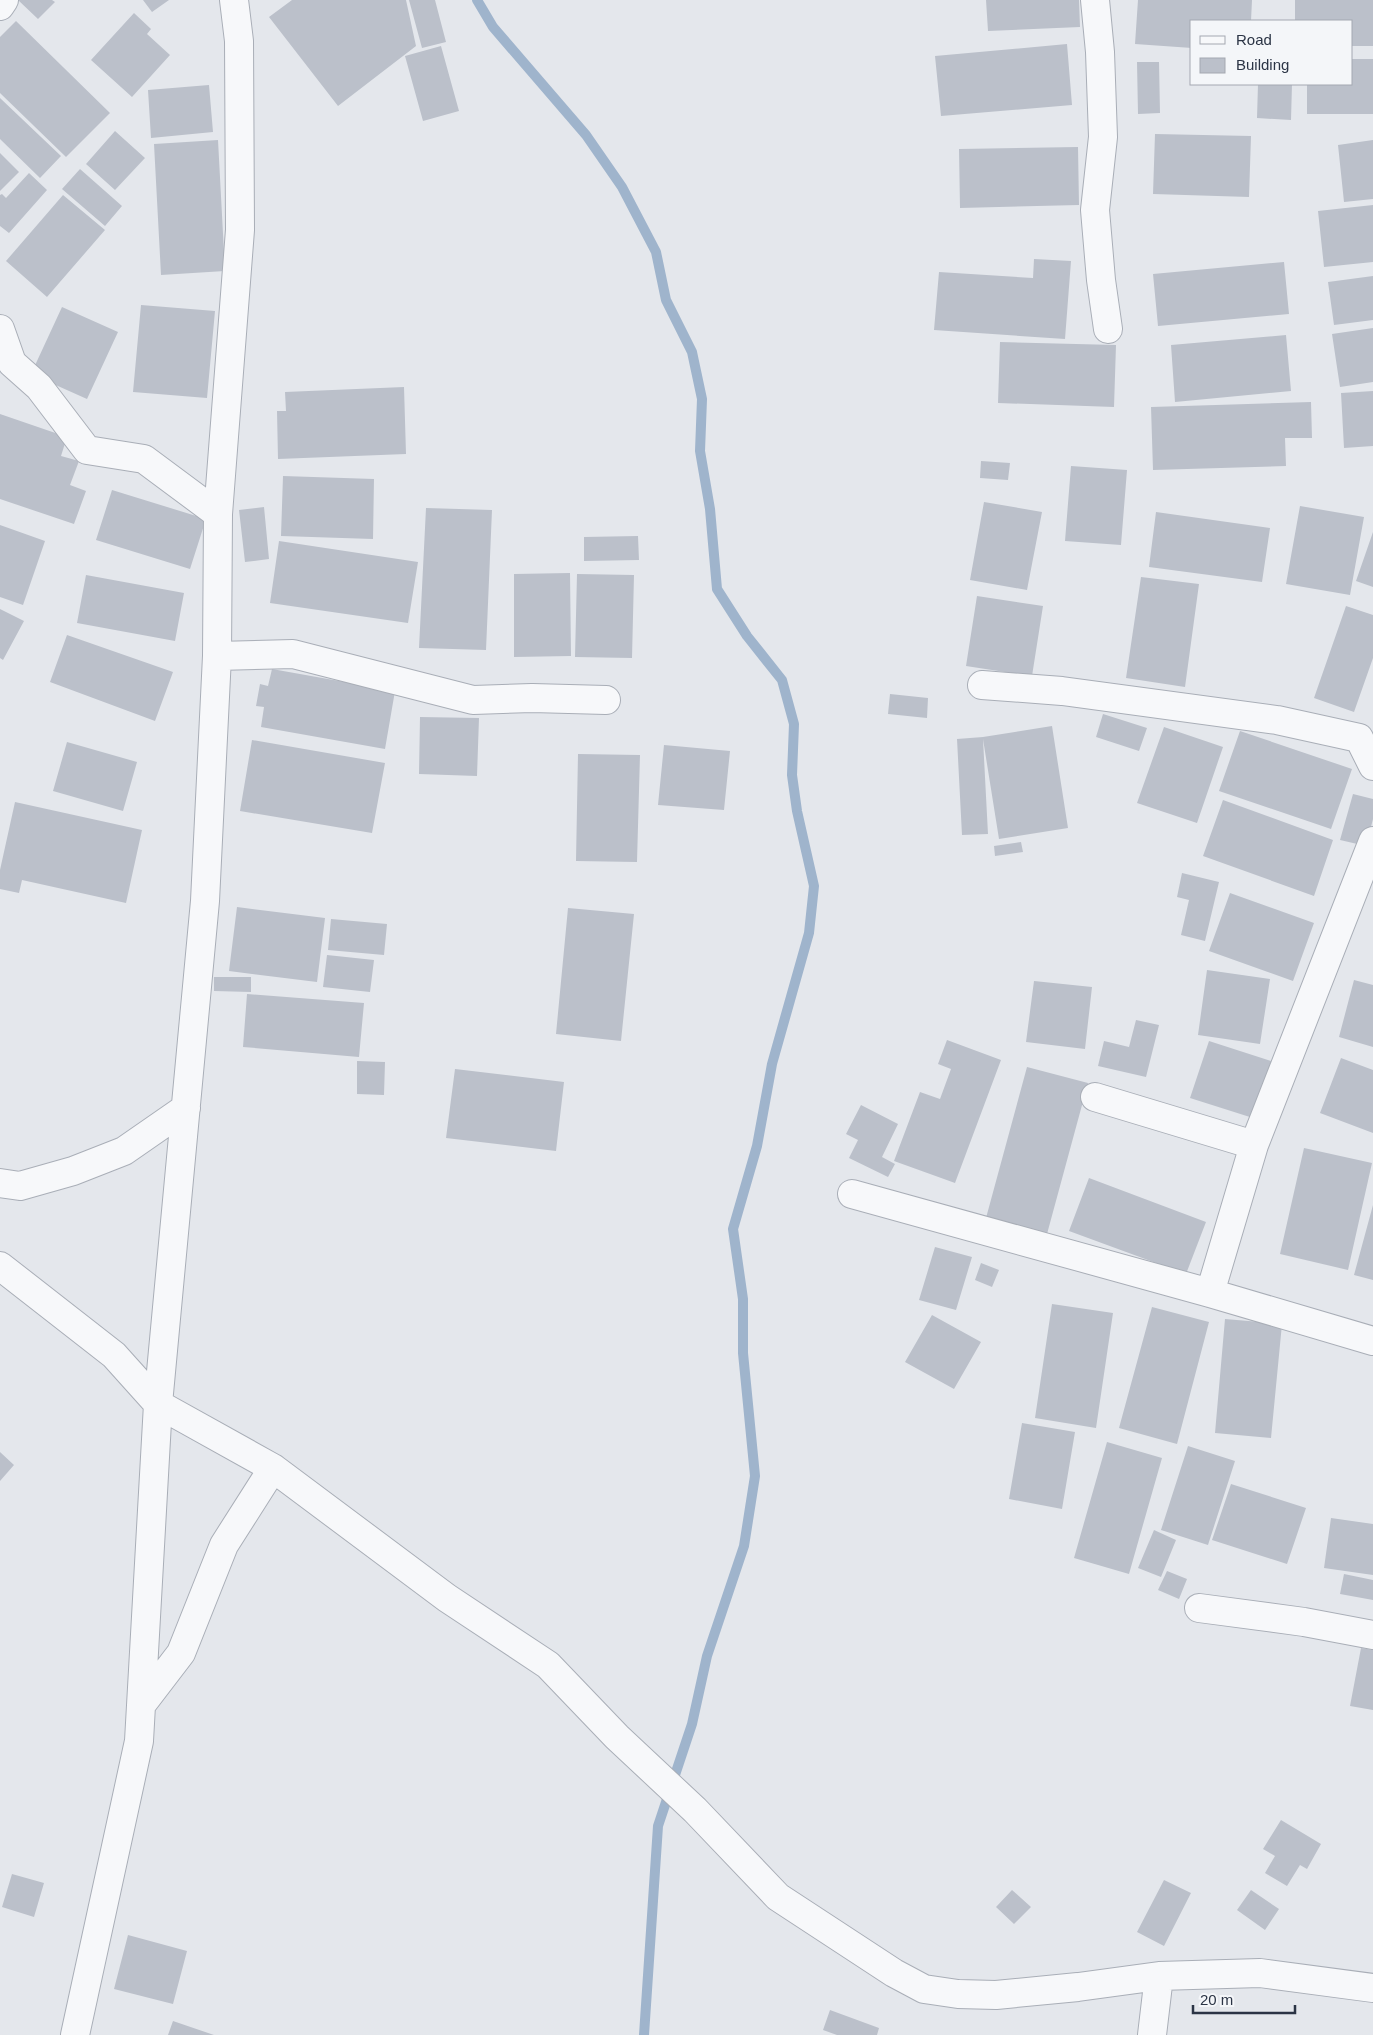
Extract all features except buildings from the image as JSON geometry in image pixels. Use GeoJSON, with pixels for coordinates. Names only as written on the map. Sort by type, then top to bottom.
{"type":"FeatureCollection","features":[{"type":"Feature","properties":{"kind":"street"},"geometry":{"type":"LineString","coordinates":[[0,6],[4,0]]}},
{"type":"Feature","properties":{"kind":"street"},"geometry":{"type":"LineString","coordinates":[[75,2035],[139,1741],[158,1404],[205,902],[217,656],[218,514],[240,230],[239,41],[234,0]]}},
{"type":"Feature","properties":{"kind":"street"},"geometry":{"type":"LineString","coordinates":[[1095,0],[1100,52],[1102,136],[1095,210],[1101,280],[1108,329]]}},
{"type":"Feature","properties":{"kind":"street"},"geometry":{"type":"LineString","coordinates":[[0,329],[12,363],[39,387],[87,450],[144,459],[218,514]]}},
{"type":"Feature","properties":{"kind":"street"},"geometry":{"type":"LineString","coordinates":[[217,656],[293,654],[474,700],[532,698],[606,700]]}},
{"type":"Feature","properties":{"kind":"street"},"geometry":{"type":"LineString","coordinates":[[982,685],[1062,691],[1276,720],[1359,738],[1373,766]]}},
{"type":"Feature","properties":{"kind":"street"},"geometry":{"type":"LineString","coordinates":[[1210,1293],[1254,1145],[1373,841]]}},
{"type":"Feature","properties":{"kind":"street"},"geometry":{"type":"LineString","coordinates":[[1095,1097],[1254,1145]]}},
{"type":"Feature","properties":{"kind":"street"},"geometry":{"type":"LineString","coordinates":[[0,1183],[20,1186],[73,1172],[124,1151],[186,1108]]}},
{"type":"Feature","properties":{"kind":"street"},"geometry":{"type":"LineString","coordinates":[[852,1194],[1210,1293],[1373,1341]]}},
{"type":"Feature","properties":{"kind":"street"},"geometry":{"type":"LineString","coordinates":[[0,1266],[114,1355],[158,1404],[273,1468],[447,1598],[548,1665],[617,1737],[695,1810],[778,1897],[894,1973],[924,1989],[958,1994],[996,1995],[1078,1987],[1159,1976],[1260,1973],[1373,1988]]}},
{"type":"Feature","properties":{"kind":"street"},"geometry":{"type":"LineString","coordinates":[[142,1704],[181,1653],[224,1545],[273,1468]]}},
{"type":"Feature","properties":{"kind":"street"},"geometry":{"type":"LineString","coordinates":[[1199,1608],[1304,1622],[1373,1635]]}},
{"type":"Feature","properties":{"kind":"street"},"geometry":{"type":"LineString","coordinates":[[1152,2035],[1159,1976]]}},
{"type":"Feature","properties":{"kind":"waterway"},"geometry":{"type":"LineString","coordinates":[[477,0],[493,27],[586,135],[622,187],[656,252],[666,300],[692,352],[702,399],[700,451],[710,509],[717,589],[747,636],[782,680],[794,724],[792,775],[797,811],[814,886],[809,933],[772,1064],[757,1146],[733,1229],[743,1299],[743,1353],[755,1476],[744,1546],[707,1656],[692,1724],[658,1826],[644,2035]]}}]}
